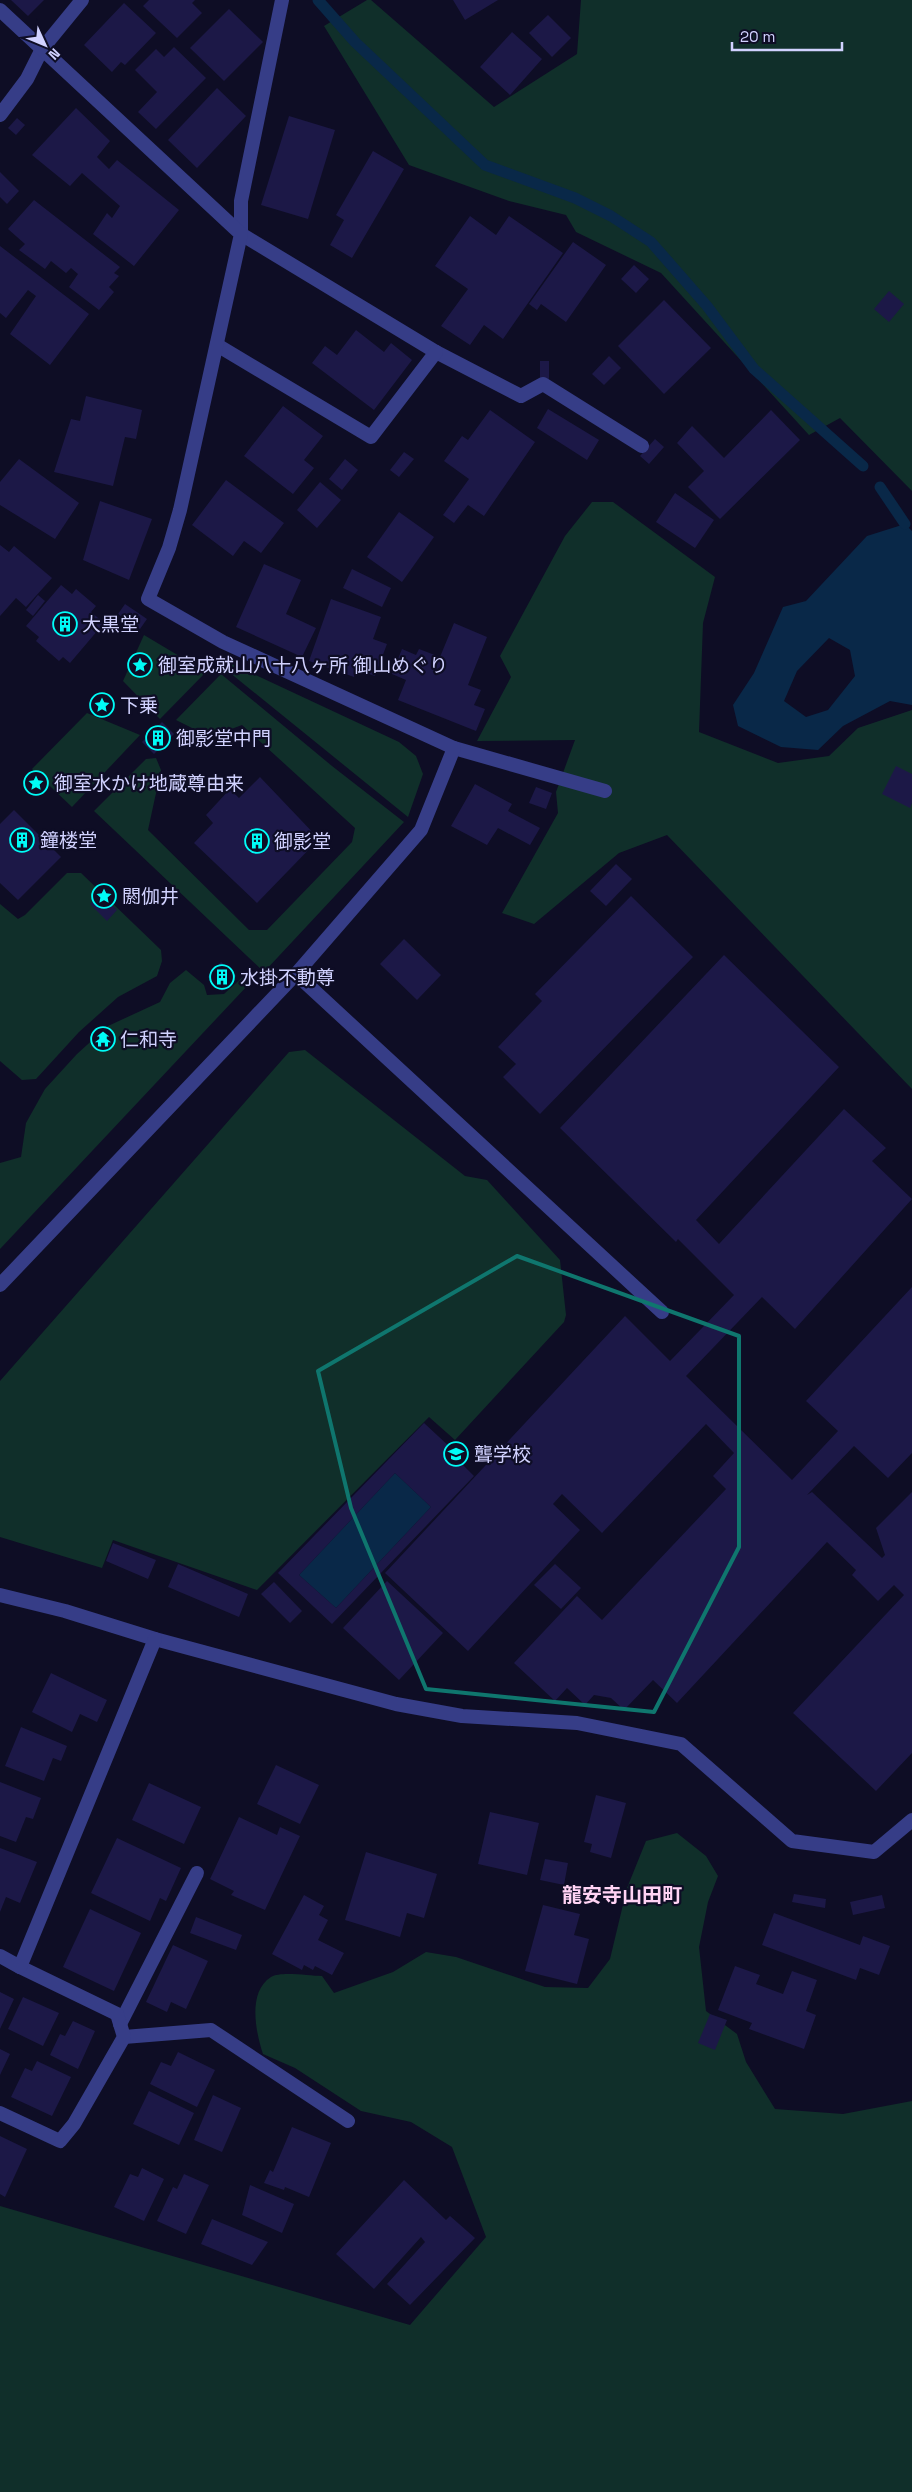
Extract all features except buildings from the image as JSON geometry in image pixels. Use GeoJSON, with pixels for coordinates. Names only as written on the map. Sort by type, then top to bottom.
{"type":"FeatureCollection","features":[{"type":"Feature","properties":{"kind":"street"},"geometry":{"type":"LineString","coordinates":[[0,115],[27,79],[42,49],[82,0]]}},
{"type":"Feature","properties":{"kind":"street"},"geometry":{"type":"LineString","coordinates":[[282,0],[241,201],[241,234],[217,345],[180,510],[169,548],[148,599],[223,642],[454,748],[605,791]]}},
{"type":"Feature","properties":{"kind":"street"},"geometry":{"type":"LineString","coordinates":[[0,10],[241,234],[436,352],[521,396],[543,384],[642,446]]}},
{"type":"Feature","properties":{"kind":"street"},"geometry":{"type":"LineString","coordinates":[[217,345],[371,437],[436,352]]}},
{"type":"Feature","properties":{"kind":"street"},"geometry":{"type":"LineString","coordinates":[[0,1285],[296,974],[421,830],[454,748]]}},
{"type":"Feature","properties":{"kind":"street"},"geometry":{"type":"LineString","coordinates":[[296,974],[662,1312]]}},
{"type":"Feature","properties":{"kind":"street"},"geometry":{"type":"LineString","coordinates":[[0,1595],[65,1611],[155,1639],[396,1704],[462,1716],[577,1724],[681,1744],[792,1841],[874,1852],[912,1820]]}},
{"type":"Feature","properties":{"kind":"street"},"geometry":{"type":"LineString","coordinates":[[20,1967],[155,1639]]}},
{"type":"Feature","properties":{"kind":"street"},"geometry":{"type":"LineString","coordinates":[[0,2112],[60,2141],[74,2124],[122,2030],[197,1873]]}},
{"type":"Feature","properties":{"kind":"street"},"geometry":{"type":"LineString","coordinates":[[0,1956],[117,2014],[122,2030]]}},
{"type":"Feature","properties":{"kind":"street"},"geometry":{"type":"LineString","coordinates":[[122,2030],[211,2030],[348,2121]]}},
{"type":"Feature","properties":{"kind":"highlighted area"},"geometry":{"type":"Polygon","coordinates":[[[517,1256],[739,1336],[739,1547],[654,1712],[426,1689],[351,1508],[318,1371],[517,1256]]]}},
{"type":"Feature","properties":{"kind":"green space"},"geometry":{"type":"Polygon","coordinates":[[[367,0],[371,0],[494,107],[577,54],[581,0],[912,0],[912,491],[840,418],[809,435],[661,273],[576,232],[566,215],[509,201],[409,165],[324,26],[367,0]]]}},
{"type":"Feature","properties":{"kind":"green space"},"geometry":{"type":"Polygon","coordinates":[[[592,502],[613,502],[715,577],[703,623],[699,732],[778,763],[829,756],[858,728],[912,710],[912,1089],[667,835],[619,853],[534,924],[502,913],[558,813],[556,792],[575,740],[477,741],[511,677],[500,656],[565,536],[592,502]]]}},
{"type":"Feature","properties":{"kind":"green space"},"geometry":{"type":"Polygon","coordinates":[[[144,635],[206,672],[160,719],[123,681],[144,635]]]}},
{"type":"Feature","properties":{"kind":"green space"},"geometry":{"type":"Polygon","coordinates":[[[228,662],[399,742],[416,756],[423,774],[408,817],[224,668],[228,662]]]}},
{"type":"Feature","properties":{"kind":"green space"},"geometry":{"type":"Polygon","coordinates":[[[221,674],[332,766],[404,822],[264,972],[94,811],[146,759],[156,758],[161,770],[148,830],[249,930],[267,930],[352,842],[355,828],[242,725],[210,737],[176,720],[221,674]]]}},
{"type":"Feature","properties":{"kind":"green space"},"geometry":{"type":"Polygon","coordinates":[[[87,713],[140,735],[72,807],[32,769],[87,713]]]}},
{"type":"Feature","properties":{"kind":"green space"},"geometry":{"type":"Polygon","coordinates":[[[67,873],[81,873],[161,950],[162,961],[157,976],[118,997],[79,1032],[36,1079],[22,1080],[0,1061],[0,904],[18,919],[25,915],[67,873]]]}},
{"type":"Feature","properties":{"kind":"green space"},"geometry":{"type":"Polygon","coordinates":[[[186,970],[204,985],[207,995],[224,994],[246,974],[248,985],[0,1249],[0,1163],[21,1157],[26,1123],[45,1089],[77,1054],[108,1026],[160,1002],[170,983],[186,970]]]}},
{"type":"Feature","properties":{"kind":"green space"},"geometry":{"type":"Polygon","coordinates":[[[305,1050],[465,1176],[487,1180],[560,1260],[566,1315],[564,1322],[455,1440],[429,1417],[257,1590],[113,1540],[102,1568],[0,1537],[0,1381],[289,1052],[305,1050]]]}},
{"type":"Feature","properties":{"kind":"green space"},"geometry":{"type":"Polygon","coordinates":[[[677,1833],[706,1856],[718,1876],[708,1902],[699,1947],[706,2011],[737,2034],[746,2062],[775,2109],[843,2114],[912,2101],[912,2492],[0,2492],[0,2206],[410,2325],[486,2237],[452,2147],[411,2122],[361,2111],[295,2068],[263,2054],[255,2013],[256,2002],[263,1984],[276,1975],[322,1976],[334,1993],[393,1972],[426,1952],[456,1957],[545,1987],[588,1988],[610,1959],[627,1888],[646,1841],[677,1833]]]}},
{"type":"Feature","properties":{"kind":"water"},"geometry":{"type":"Polygon","coordinates":[[[905,524],[912,531],[912,705],[890,701],[843,726],[818,750],[781,747],[738,726],[733,705],[754,673],[783,607],[806,601],[867,536],[905,524]],[[829,638],[797,671],[784,701],[806,717],[828,710],[855,676],[850,650],[829,638]]]}},
{"type":"Feature","properties":{"kind":"water"},"geometry":{"type":"Polygon","coordinates":[[[395,1473],[431,1507],[336,1608],[299,1575],[395,1473]]]}},
{"type":"Feature","properties":{"kind":"waterway"},"geometry":{"type":"LineString","coordinates":[[318,0],[355,42],[485,165],[575,198],[611,216],[651,242],[707,306],[754,369],[863,466]]}},
{"type":"Feature","properties":{"kind":"waterway"},"geometry":{"type":"LineString","coordinates":[[880,487],[905,524]]}},
{"type":"Feature","properties":{"kind":"place","name":"大黒堂"},"geometry":{"type":"Point","coordinates":[65,624]}},
{"type":"Feature","properties":{"kind":"place","name":"御室成就山八十八ヶ所 御山めぐり"},"geometry":{"type":"Point","coordinates":[140,665]}},
{"type":"Feature","properties":{"kind":"place","name":"下乗"},"geometry":{"type":"Point","coordinates":[102,705]}},
{"type":"Feature","properties":{"kind":"place","name":"御影堂中門"},"geometry":{"type":"Point","coordinates":[158,738]}},
{"type":"Feature","properties":{"kind":"place","name":"御室水かけ地蔵尊由来"},"geometry":{"type":"Point","coordinates":[36,783]}},
{"type":"Feature","properties":{"kind":"place","name":"鐘楼堂"},"geometry":{"type":"Point","coordinates":[22,840]}},
{"type":"Feature","properties":{"kind":"place","name":"御影堂"},"geometry":{"type":"Point","coordinates":[257,841]}},
{"type":"Feature","properties":{"kind":"place","name":"閼伽井"},"geometry":{"type":"Point","coordinates":[104,896]}},
{"type":"Feature","properties":{"kind":"place","name":"水掛不動尊"},"geometry":{"type":"Point","coordinates":[222,977]}},
{"type":"Feature","properties":{"kind":"place","name":"仁和寺"},"geometry":{"type":"Point","coordinates":[103,1039]}},
{"type":"Feature","properties":{"kind":"place","name":"聾学校"},"geometry":{"type":"Point","coordinates":[456,1454]}},
{"type":"Feature","properties":{"kind":"district","name":"龍安寺山田町"},"geometry":{"type":"Point","coordinates":[622,1895]}}]}
